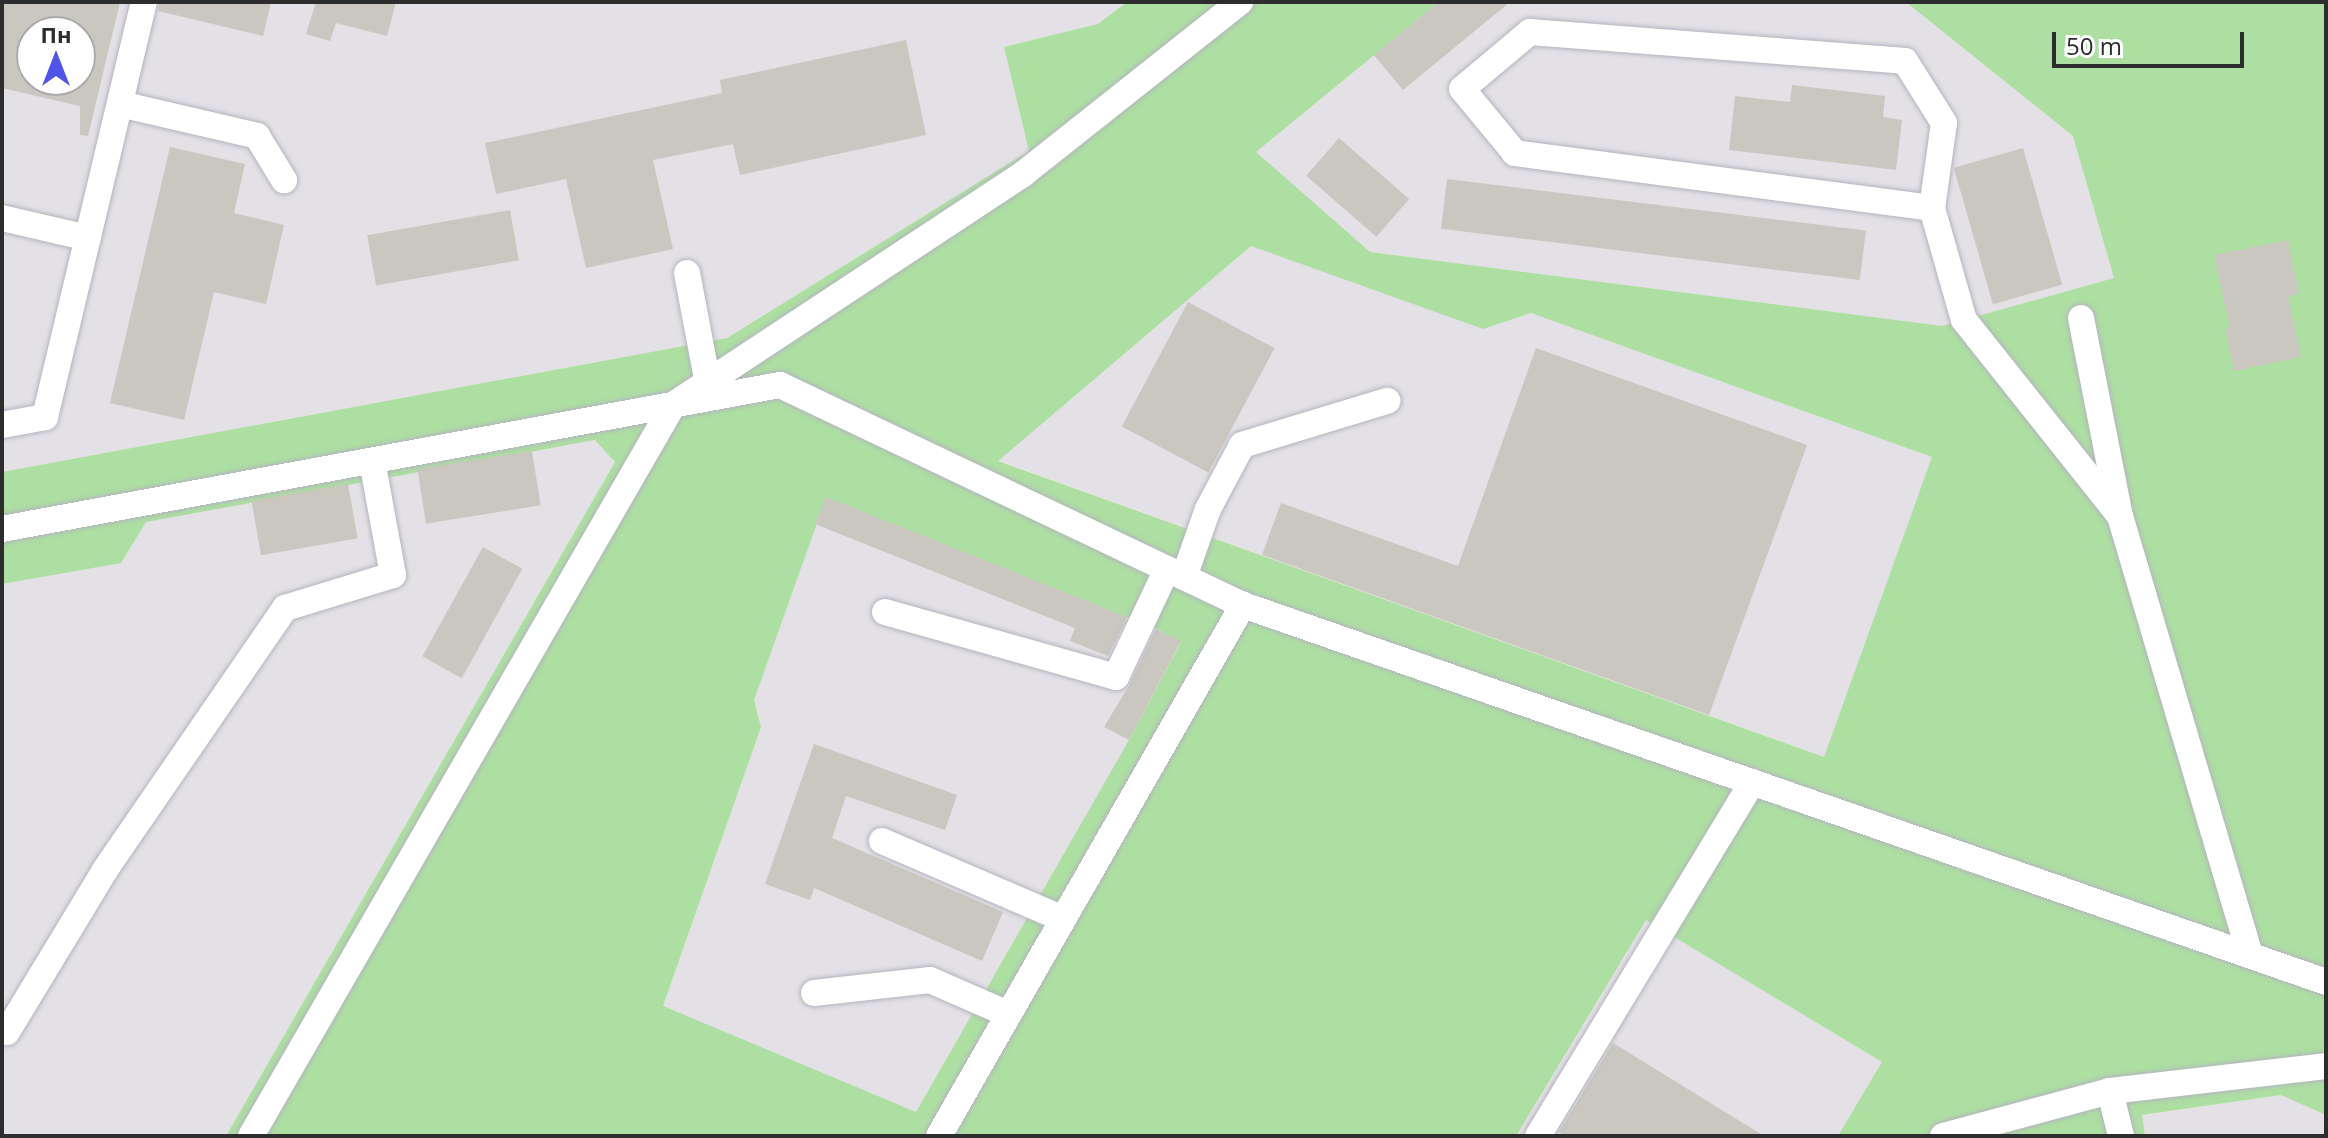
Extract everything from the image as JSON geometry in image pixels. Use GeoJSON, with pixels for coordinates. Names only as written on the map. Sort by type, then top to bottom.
{"type":"FeatureCollection","features":[{"type":"Feature","properties":{"kind":"street"},"geometry":{"type":"LineString","coordinates":[[2,425],[45,417],[144,2]]}},
{"type":"Feature","properties":{"kind":"street"},"geometry":{"type":"LineString","coordinates":[[2,529],[673,405],[709,390],[771,340],[1023,174],[1240,2]]}},
{"type":"Feature","properties":{"kind":"street"},"geometry":{"type":"LineString","coordinates":[[1932,208],[1515,153],[1462,89],[1530,32],[1905,61],[1944,123],[1932,208],[1964,320],[2120,516]]}},
{"type":"Feature","properties":{"kind":"street"},"geometry":{"type":"LineString","coordinates":[[120,104],[257,136],[284,180]]}},
{"type":"Feature","properties":{"kind":"street"},"geometry":{"type":"LineString","coordinates":[[2,218],[88,238]]}},
{"type":"Feature","properties":{"kind":"street"},"geometry":{"type":"LineString","coordinates":[[687,273],[709,390]]}},
{"type":"Feature","properties":{"kind":"street"},"geometry":{"type":"LineString","coordinates":[[2081,318],[2120,516],[2250,955]]}},
{"type":"Feature","properties":{"kind":"street"},"geometry":{"type":"LineString","coordinates":[[771,340],[780,385]]}},
{"type":"Feature","properties":{"kind":"street"},"geometry":{"type":"LineString","coordinates":[[709,390],[780,385],[1243,605],[2323,982]]}},
{"type":"Feature","properties":{"kind":"street"},"geometry":{"type":"LineString","coordinates":[[885,612],[1116,677],[1176,573],[1242,445],[1387,401]]}},
{"type":"Feature","properties":{"kind":"street"},"geometry":{"type":"LineString","coordinates":[[251,1136],[673,405]]}},
{"type":"Feature","properties":{"kind":"street"},"geometry":{"type":"LineString","coordinates":[[7,1032],[105,870],[285,608],[393,575],[372,461]]}},
{"type":"Feature","properties":{"kind":"street"},"geometry":{"type":"LineString","coordinates":[[939,1136],[1243,605]]}},
{"type":"Feature","properties":{"kind":"street"},"geometry":{"type":"LineString","coordinates":[[1538,1136],[1752,782]]}},
{"type":"Feature","properties":{"kind":"street"},"geometry":{"type":"LineString","coordinates":[[882,841],[1063,919]]}},
{"type":"Feature","properties":{"kind":"street"},"geometry":{"type":"LineString","coordinates":[[814,993],[930,980],[1008,1014]]}},
{"type":"Feature","properties":{"kind":"street"},"geometry":{"type":"LineString","coordinates":[[1943,1136],[2110,1091],[2326,1066]]}},
{"type":"Feature","properties":{"kind":"street"},"geometry":{"type":"LineString","coordinates":[[2110,1091],[2121,1136]]}},
{"type":"Feature","properties":{"kind":"shaded area"},"geometry":{"type":"Polygon","coordinates":[[[2,2],[1127,2],[1099,24],[1004,47],[1030,151],[726,338],[2,472],[2,2]]]}},
{"type":"Feature","properties":{"kind":"shaded area"},"geometry":{"type":"Polygon","coordinates":[[[1439,2],[1906,2],[2074,136],[2114,278],[1942,326],[1370,252],[1255,153],[1439,2]]]}},
{"type":"Feature","properties":{"kind":"shaded area"},"geometry":{"type":"Polygon","coordinates":[[[1251,246],[1483,329],[1531,313],[1933,457],[1825,757],[997,460],[1251,246]]]}},
{"type":"Feature","properties":{"kind":"shaded area"},"geometry":{"type":"Polygon","coordinates":[[[596,440],[615,462],[226,1136],[2,1136],[2,584],[121,563],[146,522],[596,440]]]}},
{"type":"Feature","properties":{"kind":"shaded area"},"geometry":{"type":"Polygon","coordinates":[[[826,497],[1181,641],[1129,740],[916,1112],[663,1007],[761,727],[754,700],[826,497]]]}},
{"type":"Feature","properties":{"kind":"shaded area"},"geometry":{"type":"Polygon","coordinates":[[[1646,920],[1883,1063],[1838,1136],[1516,1136],[1646,920]]]}},
{"type":"Feature","properties":{"kind":"shaded area"},"geometry":{"type":"Polygon","coordinates":[[[2281,1095],[2326,1115],[2326,1136],[2145,1136],[2141,1116],[2281,1095]]]}},
{"type":"Feature","properties":{"kind":"green space"},"geometry":{"type":"Polygon","coordinates":[[[1127,2],[1439,2],[1256,152],[1370,252],[1942,326],[2114,278],[2073,136],[1906,2],[2326,2],[2326,1115],[2281,1095],[2142,1115],[2145,1136],[1838,1136],[1882,1062],[1646,920],[1516,1136],[226,1136],[615,462],[595,440],[146,522],[121,563],[2,584],[2,472],[727,338],[1029,151],[1004,47],[1098,24],[1127,2]],[[1251,246],[998,461],[1824,757],[1932,457],[1531,313],[1483,329],[1251,246]],[[826,498],[754,700],[761,727],[663,1006],[916,1112],[1129,740],[1181,642],[1157,629],[826,498]]]}},
{"type":"Feature","properties":{"kind":"building"},"geometry":{"type":"Polygon","coordinates":[[[2,2],[120,2],[88,136],[80,135],[80,106],[37,96],[96,96],[96,16],[16,16],[16,91],[2,88],[2,2]]]}},
{"type":"Feature","properties":{"kind":"building"},"geometry":{"type":"Polygon","coordinates":[[[160,2],[271,2],[263,36],[158,11],[160,2]]]}},
{"type":"Feature","properties":{"kind":"building"},"geometry":{"type":"Polygon","coordinates":[[[316,2],[396,2],[387,36],[336,23],[330,41],[306,34],[316,2]]]}},
{"type":"Feature","properties":{"kind":"building"},"geometry":{"type":"Polygon","coordinates":[[[1439,2],[1510,2],[1403,90],[1374,55],[1439,2]]]}},
{"type":"Feature","properties":{"kind":"building"},"geometry":{"type":"Polygon","coordinates":[[[906,40],[926,135],[740,175],[733,144],[653,160],[673,249],[586,268],[566,179],[496,194],[485,143],[722,93],[720,80],[906,40]]]}},
{"type":"Feature","properties":{"kind":"building"},"geometry":{"type":"Polygon","coordinates":[[[1792,85],[1885,96],[1883,117],[1902,120],[1896,170],[1729,150],[1735,96],[1790,102],[1792,85]]]}},
{"type":"Feature","properties":{"kind":"building"},"geometry":{"type":"Polygon","coordinates":[[[1339,138],[1409,199],[1376,237],[1306,176],[1339,138]]]}},
{"type":"Feature","properties":{"kind":"building"},"geometry":{"type":"Polygon","coordinates":[[[170,147],[245,164],[234,213],[284,225],[266,304],[214,292],[184,420],[110,403],[170,147]]]}},
{"type":"Feature","properties":{"kind":"building"},"geometry":{"type":"Polygon","coordinates":[[[2023,148],[2062,284],[1993,304],[1954,168],[2023,148]]]}},
{"type":"Feature","properties":{"kind":"building"},"geometry":{"type":"Polygon","coordinates":[[[1447,179],[1866,230],[1860,280],[1441,229],[1447,179]]]}},
{"type":"Feature","properties":{"kind":"building"},"geometry":{"type":"Polygon","coordinates":[[[510,210],[519,260],[376,285],[367,235],[510,210]]]}},
{"type":"Feature","properties":{"kind":"building"},"geometry":{"type":"Polygon","coordinates":[[[2288,240],[2299,294],[2288,296],[2301,357],[2234,371],[2225,329],[2230,328],[2214,255],[2288,240]]]}},
{"type":"Feature","properties":{"kind":"building"},"geometry":{"type":"Polygon","coordinates":[[[1188,302],[1275,348],[1208,473],[1122,426],[1188,302]]]}},
{"type":"Feature","properties":{"kind":"building"},"geometry":{"type":"Polygon","coordinates":[[[1536,348],[1807,445],[1709,715],[1262,555],[1281,503],[1458,566],[1536,348]]]}},
{"type":"Feature","properties":{"kind":"building"},"geometry":{"type":"Polygon","coordinates":[[[532,451],[541,505],[426,523],[417,469],[532,451]]]}},
{"type":"Feature","properties":{"kind":"building"},"geometry":{"type":"Polygon","coordinates":[[[348,484],[358,538],[261,555],[251,501],[348,484]]]}},
{"type":"Feature","properties":{"kind":"building"},"geometry":{"type":"Polygon","coordinates":[[[826,497],[1127,617],[1108,656],[1070,641],[1075,628],[815,524],[826,497]]]}},
{"type":"Feature","properties":{"kind":"building"},"geometry":{"type":"Polygon","coordinates":[[[483,547],[522,569],[462,678],[422,656],[483,547]]]}},
{"type":"Feature","properties":{"kind":"building"},"geometry":{"type":"Polygon","coordinates":[[[1156,629],[1181,641],[1129,740],[1104,727],[1130,684],[1156,629]]]}},
{"type":"Feature","properties":{"kind":"building"},"geometry":{"type":"Polygon","coordinates":[[[814,744],[957,795],[945,830],[846,796],[832,838],[1003,912],[982,961],[814,888],[810,900],[765,884],[814,744]]]}},
{"type":"Feature","properties":{"kind":"building"},"geometry":{"type":"Polygon","coordinates":[[[1613,1043],[1764,1136],[1565,1136],[1559,1132],[1613,1043]]]}}]}
